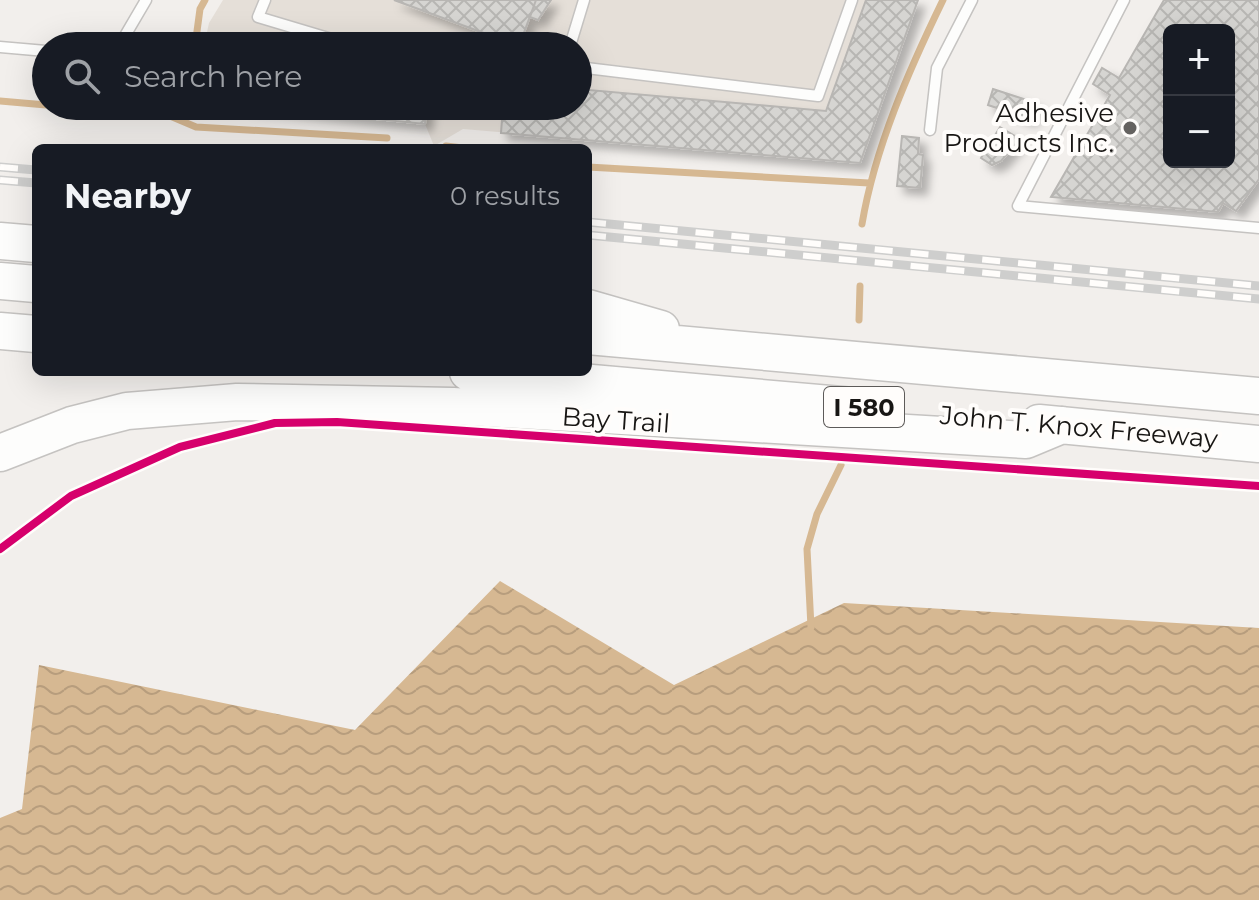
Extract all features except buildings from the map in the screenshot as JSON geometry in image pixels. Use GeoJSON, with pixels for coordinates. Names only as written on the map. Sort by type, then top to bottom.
{"type":"FeatureCollection","features":[{"type":"Feature","properties":{"kind":"highway"},"geometry":{"type":"LineString","coordinates":[[0,241],[32,244]]}},
{"type":"Feature","properties":{"kind":"highway"},"geometry":{"type":"LineString","coordinates":[[0,281],[32,284]]}},
{"type":"Feature","properties":{"kind":"highway"},"geometry":{"type":"LineString","coordinates":[[592,309],[720,348]]}},
{"type":"Feature","properties":{"kind":"highway"},"geometry":{"type":"LineString","coordinates":[[0,331],[32,334]]}},
{"type":"Feature","properties":{"kind":"highway","name":"John T. Knox Freeway"},"geometry":{"type":"LineString","coordinates":[[592,336],[1259,396]]}},
{"type":"Feature","properties":{"kind":"highway","name":"John T. Knox Freeway"},"geometry":{"type":"LineString","coordinates":[[513,376],[1259,444]]}},
{"type":"Feature","properties":{"kind":"highway"},"geometry":{"type":"LineString","coordinates":[[0,453],[45,434],[114,414],[154,407],[223,402],[453,406],[1026,440],[1062,425]]}},
{"type":"Feature","properties":{"kind":"lane"},"geometry":{"type":"LineString","coordinates":[[127,32],[146,0]]}},
{"type":"Feature","properties":{"kind":"lane"},"geometry":{"type":"LineString","coordinates":[[265,0],[258,17],[308,32]]}},
{"type":"Feature","properties":{"kind":"lane"},"geometry":{"type":"LineString","coordinates":[[574,32],[584,0]]}},
{"type":"Feature","properties":{"kind":"lane"},"geometry":{"type":"LineString","coordinates":[[592,69],[818,96],[852,0]]}},
{"type":"Feature","properties":{"kind":"lane"},"geometry":{"type":"LineString","coordinates":[[930,130],[937,68],[972,0]]}},
{"type":"Feature","properties":{"kind":"lane"},"geometry":{"type":"LineString","coordinates":[[1124,0],[1018,206],[1259,228]]}},
{"type":"Feature","properties":{"kind":"lane"},"geometry":{"type":"LineString","coordinates":[[0,47],[32,50]]}},
{"type":"Feature","properties":{"kind":"shaded area"},"geometry":{"type":"Polygon","coordinates":[[[223,0],[918,0],[860,163],[463,129],[433,144],[425,124],[381,120],[592,120],[592,32],[207,32],[223,0]]]}},
{"type":"Feature","properties":{"kind":"water"},"geometry":{"type":"Polygon","coordinates":[[[500,581],[674,685],[844,603],[1259,628],[1259,900],[0,900],[0,818],[22,809],[39,665],[355,730],[500,581]]]}},
{"type":"Feature","properties":{"kind":"waterway"},"geometry":{"type":"LineString","coordinates":[[197,32],[200,9],[205,0]]}},
{"type":"Feature","properties":{"kind":"waterway"},"geometry":{"type":"LineString","coordinates":[[862,224],[884,138],[943,0]]}},
{"type":"Feature","properties":{"kind":"waterway"},"geometry":{"type":"LineString","coordinates":[[0,101],[32,104]]}},
{"type":"Feature","properties":{"kind":"waterway"},"geometry":{"type":"LineString","coordinates":[[180,120],[196,127],[387,138]]}},
{"type":"Feature","properties":{"kind":"waterway"},"geometry":{"type":"LineString","coordinates":[[592,167],[869,183]]}},
{"type":"Feature","properties":{"kind":"waterway"},"geometry":{"type":"LineString","coordinates":[[859,320],[860,286]]}},
{"type":"Feature","properties":{"kind":"waterway"},"geometry":{"type":"LineString","coordinates":[[811,627],[807,549],[817,514],[841,465]]}},
{"type":"Feature","properties":{"kind":"railway"},"geometry":{"type":"LineString","coordinates":[[0,167],[32,170]]}},
{"type":"Feature","properties":{"kind":"railway"},"geometry":{"type":"LineString","coordinates":[[0,180],[32,183]]}},
{"type":"Feature","properties":{"kind":"railway"},"geometry":{"type":"LineString","coordinates":[[592,222],[1259,286]]}},
{"type":"Feature","properties":{"kind":"railway"},"geometry":{"type":"LineString","coordinates":[[592,235],[1259,299]]}},
{"type":"Feature","properties":{"kind":"cycle path","name":"Bay Trail"},"geometry":{"type":"LineString","coordinates":[[0,549],[71,496],[180,447],[275,423],[337,422],[1259,486]]}},
{"type":"Feature","properties":{"kind":"place","name":"Adhesive Products Inc."},"geometry":{"type":"Point","coordinates":[1130,128]}}]}
